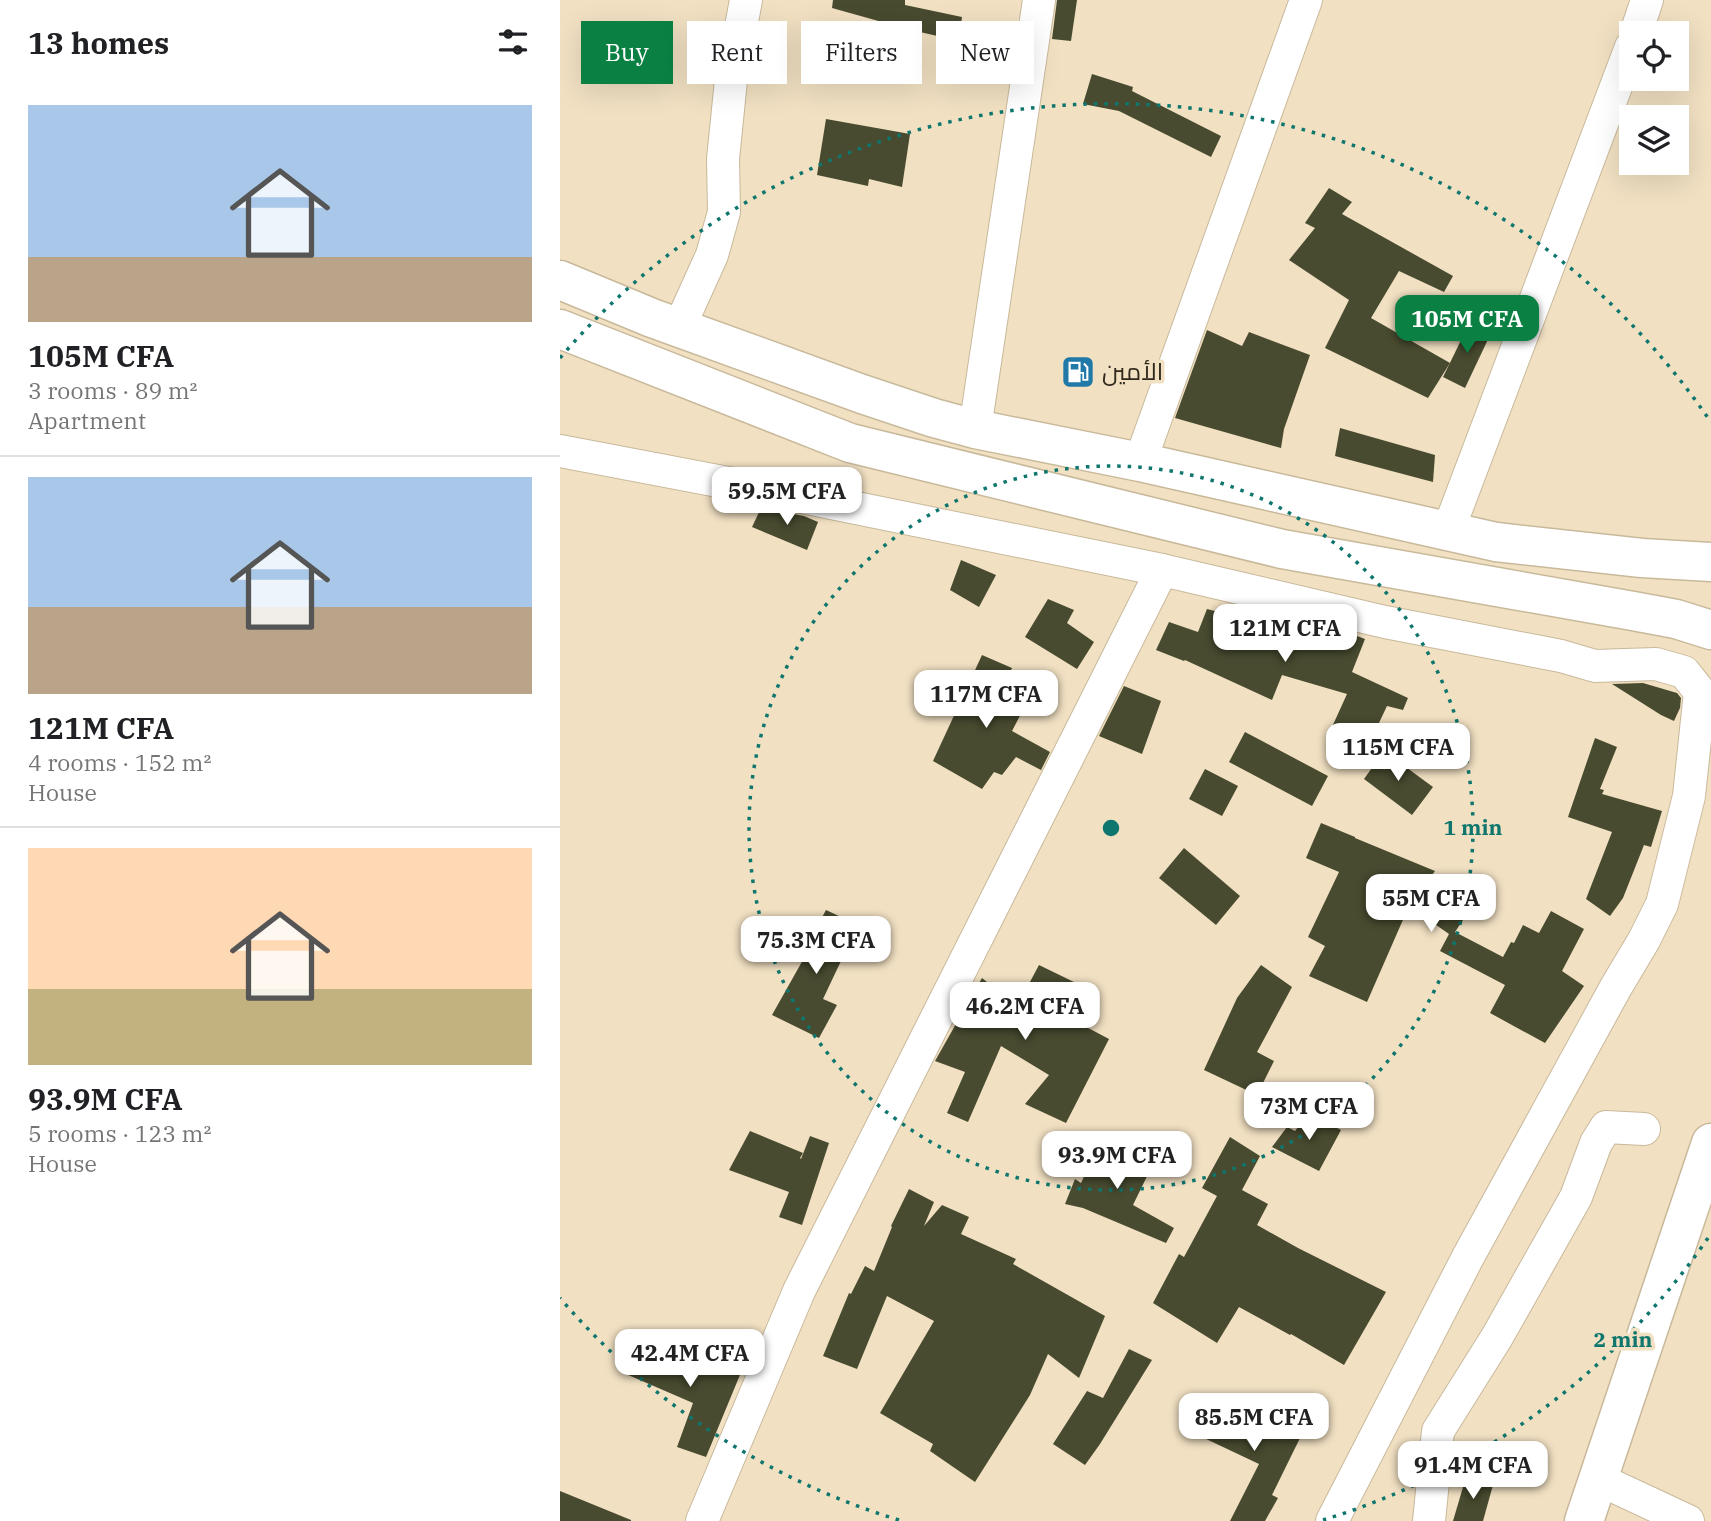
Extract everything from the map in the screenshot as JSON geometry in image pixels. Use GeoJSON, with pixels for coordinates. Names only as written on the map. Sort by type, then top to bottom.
{"type":"FeatureCollection","features":[{"type":"Feature","properties":{"kind":"highway"},"geometry":{"type":"LineString","coordinates":[[560,280],[678,328],[934,418],[975,429],[1140,462],[1496,542],[1642,558],[1711,562]]}},
{"type":"Feature","properties":{"kind":"highway"},"geometry":{"type":"LineString","coordinates":[[560,329],[850,443],[1282,549],[1633,611],[1711,630]]}},
{"type":"Feature","properties":{"kind":"highway"},"geometry":{"type":"LineString","coordinates":[[1584,1521],[1711,1143]]}},
{"type":"Feature","properties":{"kind":"street"},"geometry":{"type":"LineString","coordinates":[[678,328],[712,255],[724,212],[723,159],[731,79],[746,0]]}},
{"type":"Feature","properties":{"kind":"street"},"geometry":{"type":"LineString","coordinates":[[975,429],[1040,0]]}},
{"type":"Feature","properties":{"kind":"street"},"geometry":{"type":"LineString","coordinates":[[1140,462],[1306,0]]}},
{"type":"Feature","properties":{"kind":"street"},"geometry":{"type":"LineString","coordinates":[[1640,21],[1647,0]]}},
{"type":"Feature","properties":{"kind":"street"},"geometry":{"type":"LineString","coordinates":[[1448,531],[1619,79]]}},
{"type":"Feature","properties":{"kind":"street"},"geometry":{"type":"LineString","coordinates":[[560,450],[1162,570],[1385,622],[1561,656],[1595,666],[1656,664],[1684,671],[1700,692],[1689,796],[1662,904],[1468,1257],[1332,1521]]}},
{"type":"Feature","properties":{"kind":"street"},"geometry":{"type":"LineString","coordinates":[[702,1521],[799,1291],[1162,570]]}},
{"type":"Feature","properties":{"kind":"street"},"geometry":{"type":"LineString","coordinates":[[1429,1521],[1438,1431],[1497,1337],[1576,1197],[1596,1143],[1606,1127],[1644,1129]]}},
{"type":"Feature","properties":{"kind":"street"},"geometry":{"type":"LineString","coordinates":[[1598,1479],[1688,1521]]}},
{"type":"Feature","properties":{"kind":"building"},"geometry":{"type":"Polygon","coordinates":[[[833,0],[905,0],[905,5],[962,17],[962,21],[936,21],[936,36],[922,32],[922,21],[878,21],[832,8],[833,0]]]}},
{"type":"Feature","properties":{"kind":"building"},"geometry":{"type":"Polygon","coordinates":[[[1057,0],[1077,0],[1071,41],[1052,39],[1057,0]]]}},
{"type":"Feature","properties":{"kind":"building"},"geometry":{"type":"Polygon","coordinates":[[[1092,74],[1133,87],[1132,91],[1221,136],[1211,157],[1119,111],[1083,104],[1092,74]]]}},
{"type":"Feature","properties":{"kind":"building"},"geometry":{"type":"Polygon","coordinates":[[[826,119],[910,134],[902,187],[869,179],[868,186],[817,175],[826,119]]]}},
{"type":"Feature","properties":{"kind":"building"},"geometry":{"type":"Polygon","coordinates":[[[1329,188],[1352,202],[1342,214],[1453,276],[1444,292],[1399,271],[1371,318],[1450,363],[1428,398],[1325,348],[1349,300],[1289,260],[1315,228],[1305,223],[1329,188]]]}},
{"type":"Feature","properties":{"kind":"building"},"geometry":{"type":"Polygon","coordinates":[[[1470,322],[1491,333],[1465,388],[1443,377],[1470,322]]]}},
{"type":"Feature","properties":{"kind":"building"},"geometry":{"type":"Polygon","coordinates":[[[1207,330],[1242,346],[1249,332],[1310,355],[1284,429],[1281,448],[1175,418],[1207,330]]]}},
{"type":"Feature","properties":{"kind":"building"},"geometry":{"type":"Polygon","coordinates":[[[1340,428],[1435,455],[1433,482],[1335,456],[1340,428]]]}},
{"type":"Feature","properties":{"kind":"building"},"geometry":{"type":"Polygon","coordinates":[[[761,508],[804,516],[818,522],[807,550],[752,527],[761,508]]]}},
{"type":"Feature","properties":{"kind":"building"},"geometry":{"type":"Polygon","coordinates":[[[961,560],[996,575],[979,607],[950,590],[961,560]]]}},
{"type":"Feature","properties":{"kind":"building"},"geometry":{"type":"Polygon","coordinates":[[[1048,599],[1074,610],[1067,623],[1094,642],[1077,669],[1025,637],[1048,599]]]}},
{"type":"Feature","properties":{"kind":"building"},"geometry":{"type":"Polygon","coordinates":[[[1207,609],[1303,634],[1308,623],[1365,639],[1352,672],[1408,698],[1403,710],[1387,706],[1369,744],[1332,727],[1347,694],[1282,675],[1272,700],[1185,660],[1156,650],[1169,622],[1198,632],[1207,609]]]}},
{"type":"Feature","properties":{"kind":"building"},"geometry":{"type":"Polygon","coordinates":[[[982,655],[1012,668],[1000,694],[1024,708],[1012,731],[1050,752],[1041,770],[1016,757],[1002,775],[994,772],[982,789],[933,761],[982,655]]]}},
{"type":"Feature","properties":{"kind":"building"},"geometry":{"type":"Polygon","coordinates":[[[1643,683],[1677,693],[1681,698],[1680,708],[1674,721],[1612,684],[1643,683]]]}},
{"type":"Feature","properties":{"kind":"building"},"geometry":{"type":"Polygon","coordinates":[[[1124,686],[1161,701],[1142,754],[1099,736],[1124,686]]]}},
{"type":"Feature","properties":{"kind":"building"},"geometry":{"type":"Polygon","coordinates":[[[1245,732],[1328,776],[1312,806],[1229,762],[1245,732]]]}},
{"type":"Feature","properties":{"kind":"building"},"geometry":{"type":"Polygon","coordinates":[[[1595,738],[1617,747],[1600,789],[1604,790],[1602,794],[1662,811],[1651,847],[1644,845],[1623,898],[1610,916],[1586,899],[1612,832],[1568,817],[1595,738]]]}},
{"type":"Feature","properties":{"kind":"building"},"geometry":{"type":"Polygon","coordinates":[[[1384,751],[1433,787],[1412,815],[1364,779],[1384,751]]]}},
{"type":"Feature","properties":{"kind":"building"},"geometry":{"type":"Polygon","coordinates":[[[1205,769],[1238,786],[1222,816],[1189,799],[1205,769]]]}},
{"type":"Feature","properties":{"kind":"building"},"geometry":{"type":"Polygon","coordinates":[[[1321,823],[1435,871],[1432,875],[1473,905],[1455,932],[1503,957],[1523,925],[1539,933],[1551,911],[1584,929],[1562,971],[1584,986],[1545,1043],[1490,1013],[1505,985],[1440,951],[1449,934],[1409,906],[1367,1002],[1309,976],[1325,946],[1308,937],[1339,872],[1306,858],[1321,823]]]}},
{"type":"Feature","properties":{"kind":"building"},"geometry":{"type":"Polygon","coordinates":[[[1184,848],[1240,896],[1216,925],[1159,878],[1184,848]]]}},
{"type":"Feature","properties":{"kind":"building"},"geometry":{"type":"Polygon","coordinates":[[[826,910],[858,925],[823,999],[837,1005],[819,1038],[772,1015],[808,951],[805,949],[826,910]]]}},
{"type":"Feature","properties":{"kind":"building"},"geometry":{"type":"Polygon","coordinates":[[[1039,965],[1076,983],[1072,992],[1088,1001],[1075,1021],[1109,1039],[1066,1123],[1025,1104],[1049,1075],[1001,1046],[968,1122],[947,1113],[965,1072],[935,1061],[982,978],[1003,995],[1007,987],[1023,995],[1039,965]]]}},
{"type":"Feature","properties":{"kind":"building"},"geometry":{"type":"Polygon","coordinates":[[[1261,965],[1292,987],[1257,1052],[1274,1061],[1257,1095],[1204,1070],[1237,998],[1261,965]]]}},
{"type":"Feature","properties":{"kind":"building"},"geometry":{"type":"Polygon","coordinates":[[[1309,1113],[1341,1130],[1319,1171],[1272,1147],[1287,1127],[1295,1131],[1309,1113]]]}},
{"type":"Feature","properties":{"kind":"building"},"geometry":{"type":"Polygon","coordinates":[[[750,1131],[803,1153],[801,1159],[810,1136],[829,1143],[802,1225],[779,1217],[789,1192],[729,1170],[750,1131]]]}},
{"type":"Feature","properties":{"kind":"building"},"geometry":{"type":"Polygon","coordinates":[[[1230,1137],[1260,1156],[1242,1190],[1268,1204],[1257,1225],[1386,1292],[1344,1365],[1239,1307],[1217,1343],[1153,1303],[1179,1254],[1184,1257],[1217,1196],[1202,1188],[1230,1137]]]}},
{"type":"Feature","properties":{"kind":"building"},"geometry":{"type":"Polygon","coordinates":[[[1102,1139],[1153,1164],[1133,1205],[1174,1228],[1166,1243],[1083,1208],[1065,1204],[1075,1179],[1081,1183],[1102,1139]]]}},
{"type":"Feature","properties":{"kind":"building"},"geometry":{"type":"Polygon","coordinates":[[[909,1189],[934,1202],[924,1226],[942,1205],[969,1217],[961,1234],[1016,1259],[1013,1264],[1105,1316],[1079,1378],[1048,1354],[1030,1395],[975,1482],[930,1451],[933,1444],[880,1413],[934,1321],[887,1296],[857,1369],[823,1356],[849,1293],[851,1294],[865,1266],[874,1271],[909,1189]]]}},
{"type":"Feature","properties":{"kind":"building"},"geometry":{"type":"Polygon","coordinates":[[[672,1339],[742,1370],[706,1457],[677,1447],[693,1403],[619,1371],[627,1349],[661,1365],[672,1339]]]}},
{"type":"Feature","properties":{"kind":"building"},"geometry":{"type":"Polygon","coordinates":[[[1129,1349],[1152,1360],[1085,1465],[1053,1444],[1087,1391],[1103,1398],[1129,1349]]]}},
{"type":"Feature","properties":{"kind":"building"},"geometry":{"type":"Polygon","coordinates":[[[1225,1395],[1271,1417],[1269,1422],[1301,1436],[1272,1495],[1278,1498],[1265,1521],[1230,1521],[1259,1464],[1204,1438],[1225,1395]]]}},
{"type":"Feature","properties":{"kind":"building"},"geometry":{"type":"Polygon","coordinates":[[[1466,1477],[1493,1485],[1483,1521],[1453,1521],[1466,1477]]]}},
{"type":"Feature","properties":{"kind":"building"},"geometry":{"type":"Polygon","coordinates":[[[560,1491],[631,1520],[631,1521],[560,1521],[560,1491]]]}},
{"type":"Feature","properties":{"kind":"place","name":"الأمين"},"geometry":{"type":"Point","coordinates":[1078,372]}}]}
